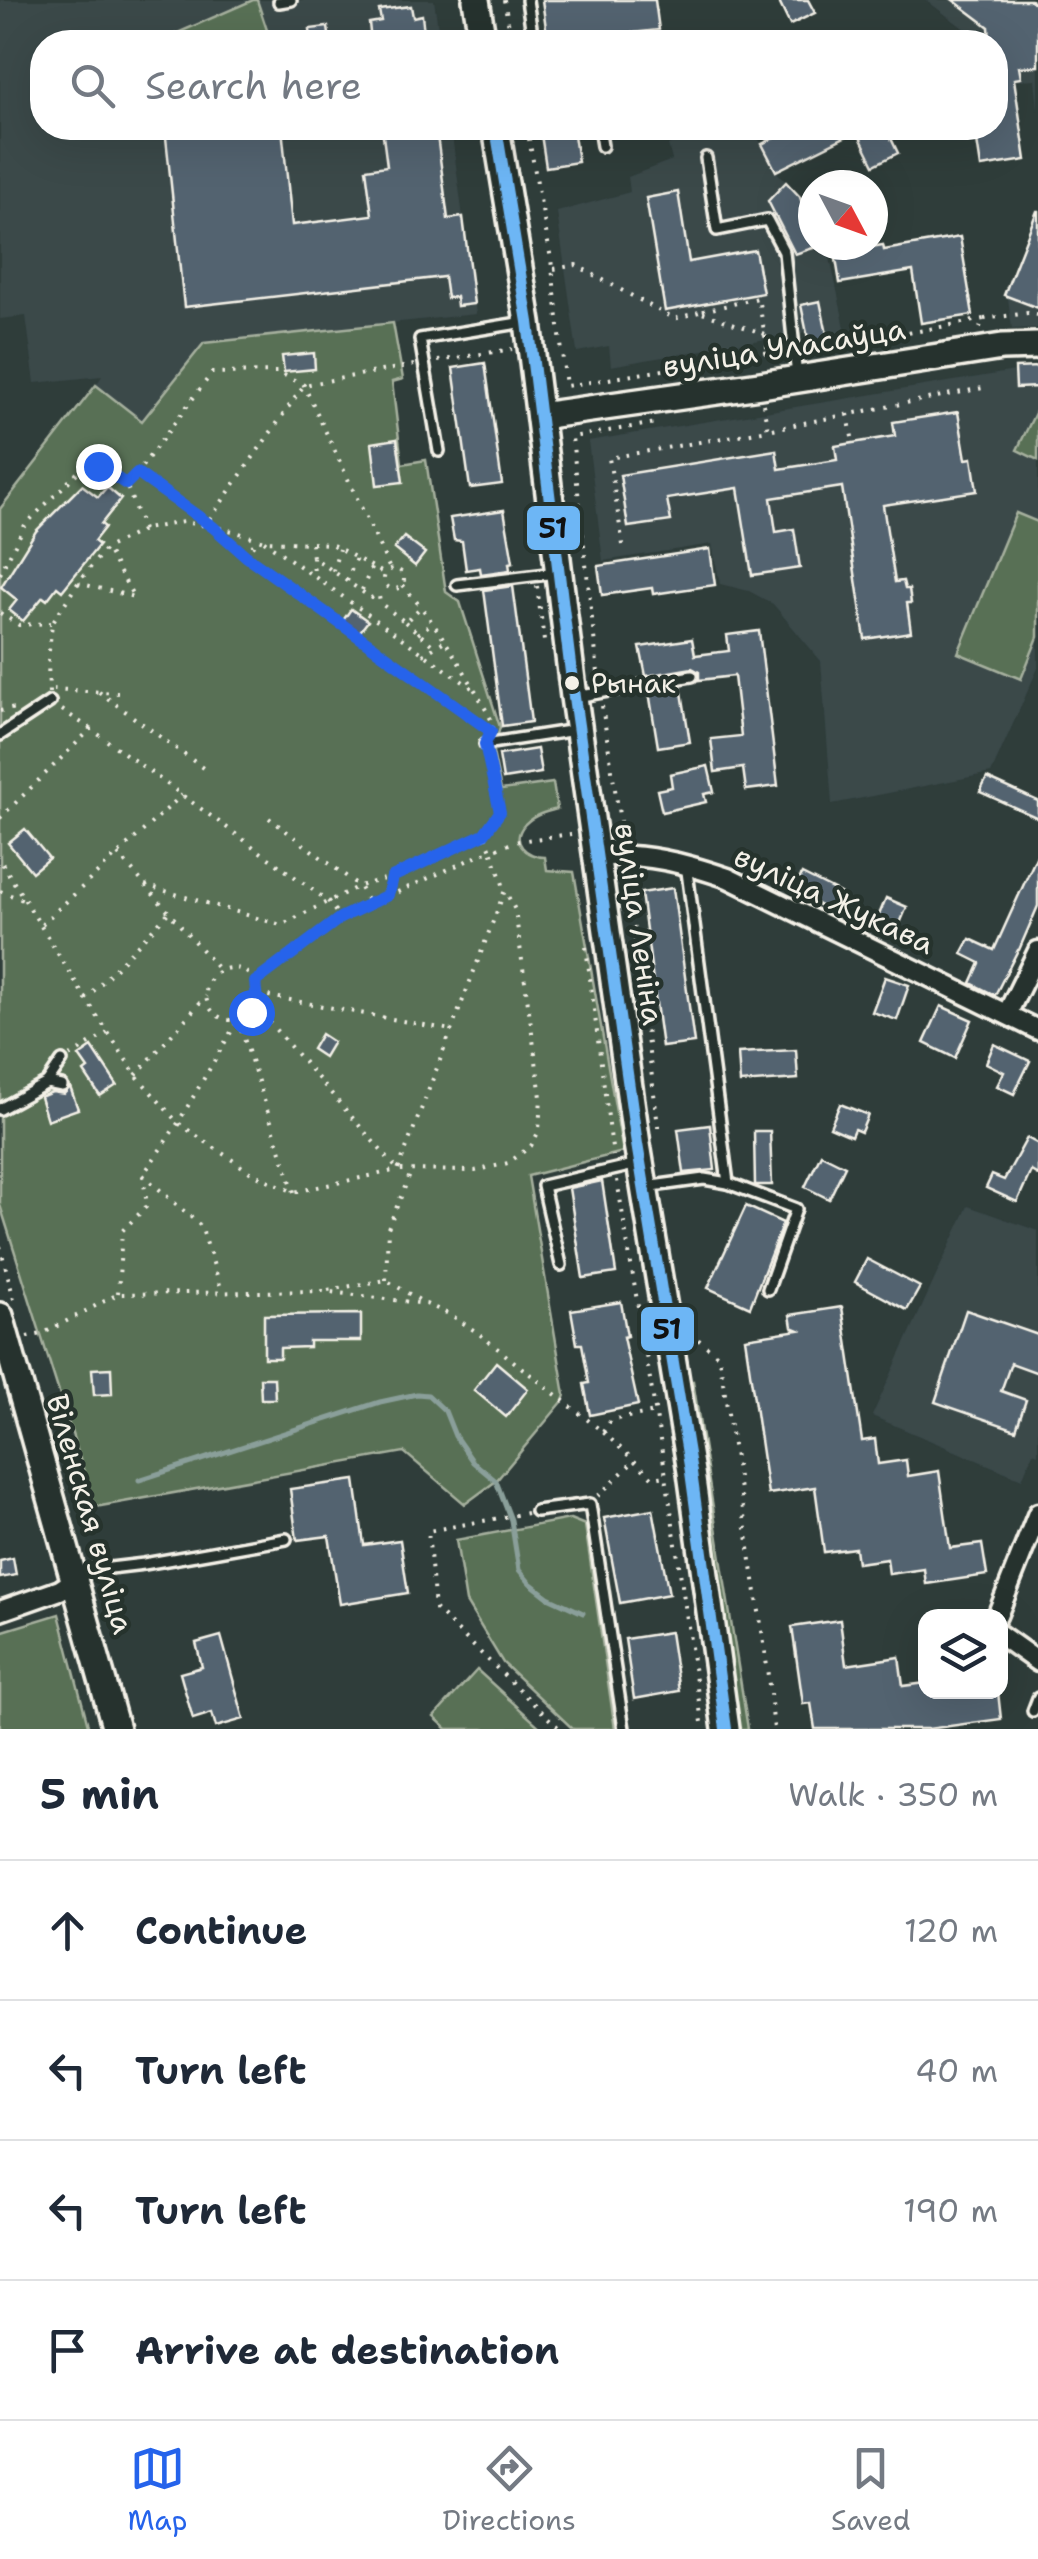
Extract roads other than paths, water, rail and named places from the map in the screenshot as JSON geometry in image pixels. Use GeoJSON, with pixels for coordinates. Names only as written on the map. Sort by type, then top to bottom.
{"type":"FeatureCollection","features":[{"type":"Feature","properties":{"kind":"main road"},"geometry":{"type":"LineString","coordinates":[[476,0],[480,30]]}},
{"type":"Feature","properties":{"kind":"main road","name":"вуліца Леніна"},"geometry":{"type":"LineString","coordinates":[[498,140],[528,322],[596,857],[642,1175],[691,1472],[726,1729]]}},
{"type":"Feature","properties":{"kind":"main road","name":"вуліца Уласаўца"},"geometry":{"type":"LineString","coordinates":[[540,416],[1002,347],[1038,346]]}},
{"type":"Feature","properties":{"kind":"main road","name":"Віленская вуліца"},"geometry":{"type":"LineString","coordinates":[[10,1317],[115,1729]]}},
{"type":"Feature","properties":{"kind":"street","name":"вуліца Жукава"},"geometry":{"type":"LineString","coordinates":[[596,857],[625,854],[686,864],[728,878],[1038,1030]]}},
{"type":"Feature","properties":{"kind":"street"},"geometry":{"type":"LineString","coordinates":[[1007,1014],[1038,951]]}},
{"type":"Feature","properties":{"kind":"street"},"geometry":{"type":"LineString","coordinates":[[1000,1609],[1038,1512]]}},
{"type":"Feature","properties":{"kind":"street"},"geometry":{"type":"LineString","coordinates":[[0,1611],[60,1590],[74,1580]]}},
{"type":"Feature","properties":{"kind":"street"},"geometry":{"type":"LineString","coordinates":[[1008,1641],[1038,1662]]}},
{"type":"Feature","properties":{"kind":"lane"},"geometry":{"type":"LineString","coordinates":[[279,2],[291,0]]}},
{"type":"Feature","properties":{"kind":"lane"},"geometry":{"type":"LineString","coordinates":[[527,0],[531,27]]}},
{"type":"Feature","properties":{"kind":"lane"},"geometry":{"type":"LineString","coordinates":[[601,140],[602,146]]}},
{"type":"Feature","properties":{"kind":"lane"},"geometry":{"type":"LineString","coordinates":[[706,158],[716,230],[767,220],[784,252],[797,380]]}},
{"type":"Feature","properties":{"kind":"lane"},"geometry":{"type":"LineString","coordinates":[[439,452],[420,339],[528,322]]}},
{"type":"Feature","properties":{"kind":"lane"},"geometry":{"type":"LineString","coordinates":[[457,585],[559,573]]}},
{"type":"Feature","properties":{"kind":"lane"},"geometry":{"type":"LineString","coordinates":[[574,697],[692,676]]}},
{"type":"Feature","properties":{"kind":"lane"},"geometry":{"type":"LineString","coordinates":[[0,734],[50,702]]}},
{"type":"Feature","properties":{"kind":"lane"},"geometry":{"type":"LineString","coordinates":[[485,744],[578,730]]}},
{"type":"Feature","properties":{"kind":"lane"},"geometry":{"type":"LineString","coordinates":[[686,864],[728,1184]]}},
{"type":"Feature","properties":{"kind":"lane"},"geometry":{"type":"LineString","coordinates":[[0,1109],[47,1082],[62,1061]]}},
{"type":"Feature","properties":{"kind":"lane"},"geometry":{"type":"LineString","coordinates":[[47,1082],[62,1086]]}},
{"type":"Feature","properties":{"kind":"lane"},"geometry":{"type":"LineString","coordinates":[[561,1265],[543,1186],[642,1175],[704,1179],[796,1209],[768,1289]]}},
{"type":"Feature","properties":{"kind":"lane"},"geometry":{"type":"LineString","coordinates":[[536,1511],[590,1504],[624,1729]]}},
{"type":"Feature","properties":{"kind":"lane"},"geometry":{"type":"LineString","coordinates":[[74,1580],[93,1570],[286,1539]]}},
{"type":"Feature","properties":{"kind":"lane"},"geometry":{"type":"LineString","coordinates":[[1033,1711],[1038,1698]]}},
{"type":"Feature","properties":{"kind":"waterway"},"geometry":{"type":"LineString","coordinates":[[139,1480],[380,1402],[428,1395],[445,1411],[455,1436],[473,1462],[496,1481],[511,1520],[519,1570],[548,1597],[583,1613]]}},
{"type":"Feature","properties":{"kind":"place","name":"Рынак"},"geometry":{"type":"Point","coordinates":[572,683]}}]}
